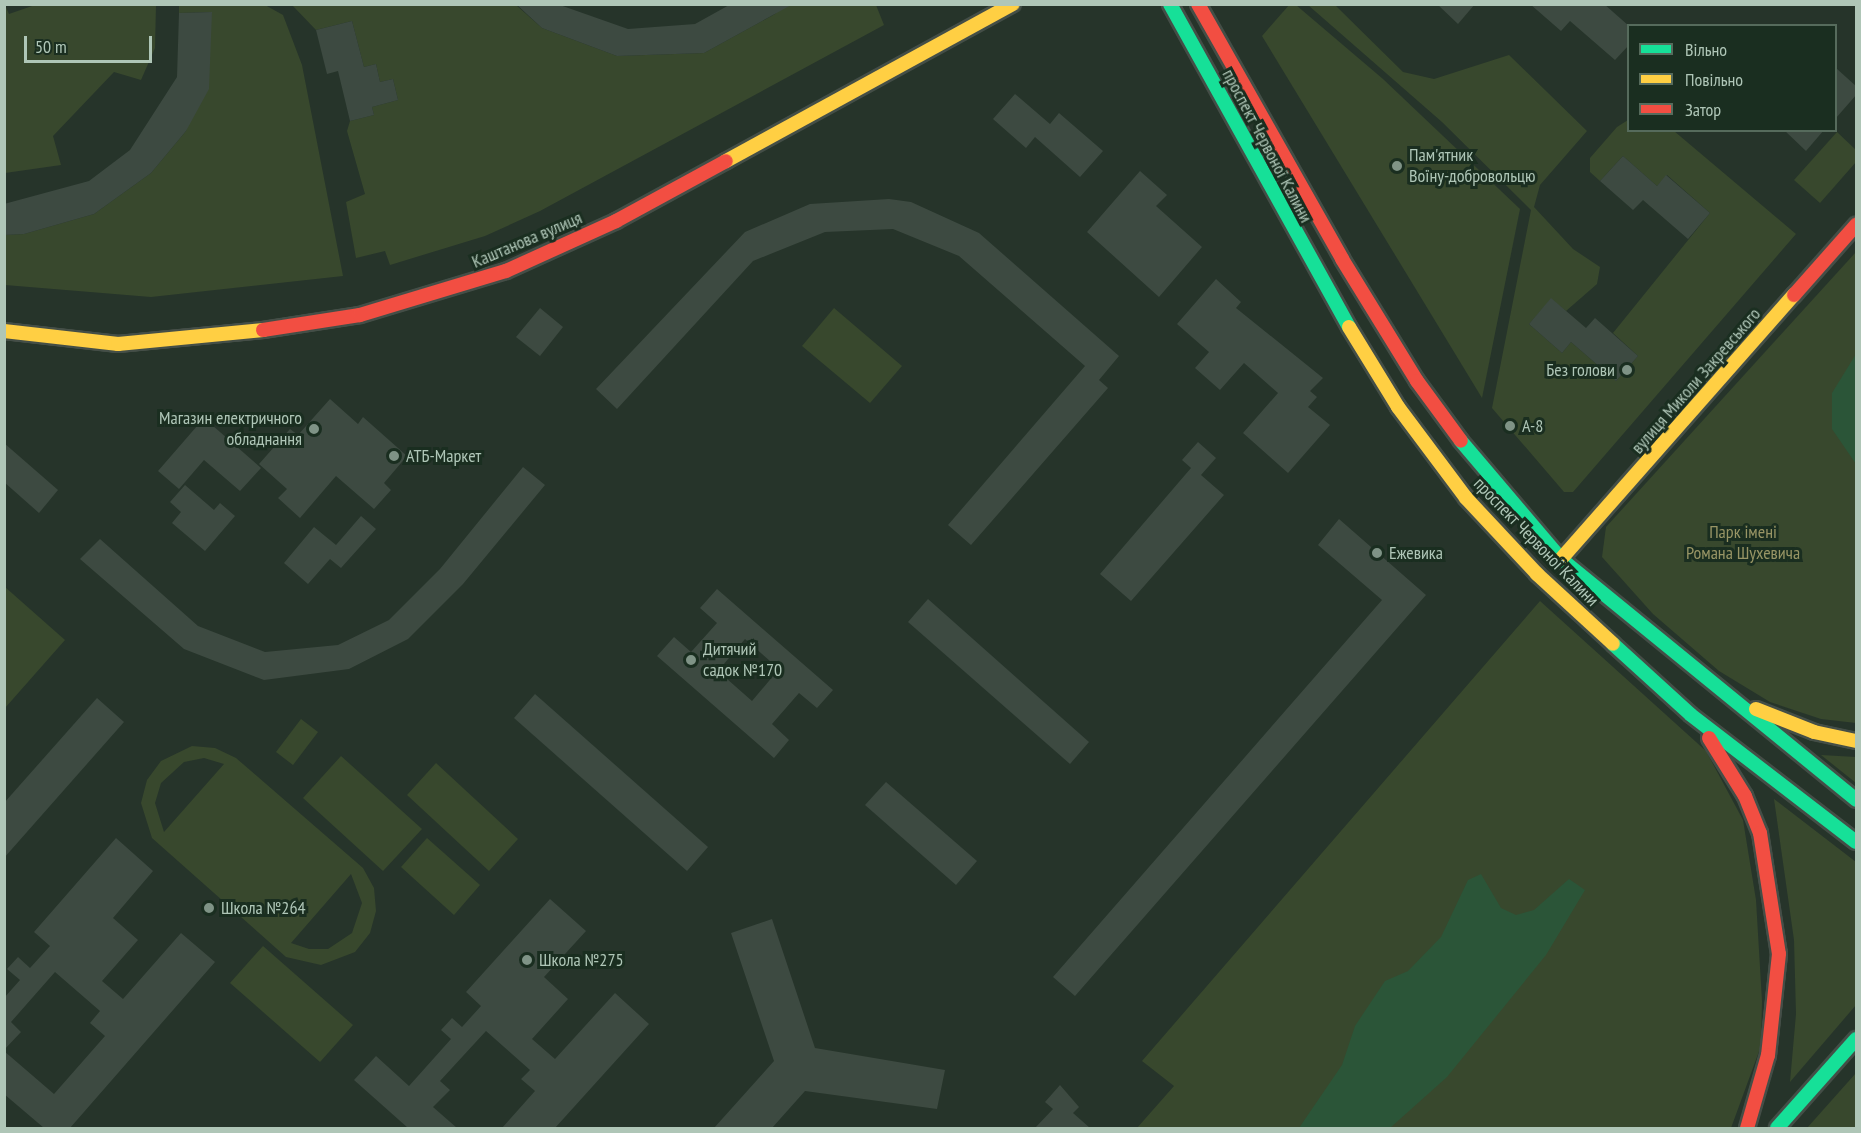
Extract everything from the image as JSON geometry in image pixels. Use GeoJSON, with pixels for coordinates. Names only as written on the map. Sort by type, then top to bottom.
{"type":"FeatureCollection","features":[{"type":"Feature","properties":{"kind":"main road","name":"Каштанова вулиця"},"geometry":{"type":"LineString","coordinates":[[4,331],[118,344],[208,338],[360,315],[506,272],[616,221],[1013,4]]}},
{"type":"Feature","properties":{"kind":"main road","name":"проспект Червоної Калини"},"geometry":{"type":"LineString","coordinates":[[1170,4],[1286,220],[1398,407],[1466,498],[1514,550],[1692,715],[1857,842]]}},
{"type":"Feature","properties":{"kind":"main road","name":"проспект Червоної Калини"},"geometry":{"type":"LineString","coordinates":[[1198,4],[1342,259],[1417,381],[1480,468],[1561,559],[1720,693],[1857,800]]}},
{"type":"Feature","properties":{"kind":"main road","name":"вулиця Миколи Закревського"},"geometry":{"type":"LineString","coordinates":[[1561,559],[1857,225]]}},
{"type":"Feature","properties":{"kind":"main road"},"geometry":{"type":"LineString","coordinates":[[1720,693],[1815,732],[1857,741]]}},
{"type":"Feature","properties":{"kind":"main road"},"geometry":{"type":"LineString","coordinates":[[1692,715],[1745,796],[1760,833],[1774,912],[1779,954],[1768,1055],[1747,1128]]}},
{"type":"Feature","properties":{"kind":"main road"},"geometry":{"type":"LineString","coordinates":[[1777,1128],[1857,1039]]}},
{"type":"Feature","properties":{"kind":"green space"},"geometry":{"type":"Polygon","coordinates":[[[1290,4],[1296,5],[1383,79],[1520,209],[1482,398],[1262,36],[1290,4]]]}},
{"type":"Feature","properties":{"kind":"green space"},"geometry":{"type":"Polygon","coordinates":[[[5,5],[9,14],[35,5],[156,5],[155,48],[141,80],[114,72],[53,136],[61,165],[5,173],[5,5]]]}},
{"type":"Feature","properties":{"kind":"green space"},"geometry":{"type":"Polygon","coordinates":[[[179,5],[265,5],[283,15],[302,65],[343,276],[151,297],[5,285],[4,235],[24,234],[94,214],[151,173],[186,131],[212,12],[179,13],[179,5]]]}},
{"type":"Feature","properties":{"kind":"green space"},"geometry":{"type":"Polygon","coordinates":[[[292,5],[516,5],[542,28],[617,56],[704,53],[775,14],[783,5],[876,5],[884,25],[540,211],[485,236],[390,265],[385,251],[356,258],[346,202],[365,194],[347,131],[350,121],[374,115],[372,107],[398,100],[393,79],[380,82],[376,64],[364,67],[352,21],[316,30],[292,5]]]}},
{"type":"Feature","properties":{"kind":"green space"},"geometry":{"type":"Polygon","coordinates":[[[1308,5],[1335,5],[1403,72],[1434,79],[1509,55],[1587,131],[1540,185],[1534,207],[1573,249],[1600,267],[1597,284],[1566,311],[1551,299],[1529,324],[1562,353],[1571,342],[1616,381],[1638,356],[1613,333],[1710,213],[1667,175],[1657,186],[1623,156],[1600,181],[1590,172],[1590,158],[1617,127],[1627,121],[1627,132],[1675,132],[1796,234],[1573,492],[1564,492],[1492,408],[1531,210],[1442,122],[1308,5]]]}},
{"type":"Feature","properties":{"kind":"green space"},"geometry":{"type":"Polygon","coordinates":[[[1837,132],[1856,150],[1856,162],[1820,203],[1794,180],[1837,132]]]}},
{"type":"Feature","properties":{"kind":"green space","name":"Парк імені Романа Шухевича"},"geometry":{"type":"Polygon","coordinates":[[[1856,252],[1856,723],[1821,719],[1770,702],[1719,671],[1653,614],[1602,557],[1606,527],[1856,252]]]}},
{"type":"Feature","properties":{"kind":"green space"},"geometry":{"type":"Polygon","coordinates":[[[834,308],[902,366],[870,403],[802,346],[834,308]]]}},
{"type":"Feature","properties":{"kind":"green space"},"geometry":{"type":"Polygon","coordinates":[[[5,587],[65,640],[5,708],[5,587]]]}},
{"type":"Feature","properties":{"kind":"green space"},"geometry":{"type":"Polygon","coordinates":[[[1540,601],[1706,751],[1743,820],[1756,900],[1762,1001],[1761,1046],[1731,1128],[1137,1128],[1174,1086],[1142,1061],[1540,601]]]}},
{"type":"Feature","properties":{"kind":"green space"},"geometry":{"type":"Polygon","coordinates":[[[301,719],[318,732],[293,765],[276,752],[301,719]]]}},
{"type":"Feature","properties":{"kind":"green space"},"geometry":{"type":"Polygon","coordinates":[[[192,746],[215,748],[236,758],[363,868],[374,888],[376,911],[370,933],[355,952],[321,965],[286,957],[152,838],[141,803],[147,780],[161,761],[192,746]],[[204,758],[184,762],[161,783],[155,803],[164,832],[224,764],[204,758]],[[351,874],[291,943],[309,949],[328,949],[352,933],[362,903],[351,874]]]}},
{"type":"Feature","properties":{"kind":"green space"},"geometry":{"type":"Polygon","coordinates":[[[1821,755],[1856,757],[1856,783],[1821,755]]]}},
{"type":"Feature","properties":{"kind":"green space"},"geometry":{"type":"Polygon","coordinates":[[[341,756],[422,829],[383,871],[303,798],[341,756]]]}},
{"type":"Feature","properties":{"kind":"green space"},"geometry":{"type":"Polygon","coordinates":[[[436,763],[518,839],[489,871],[407,795],[436,763]]]}},
{"type":"Feature","properties":{"kind":"green space"},"geometry":{"type":"Polygon","coordinates":[[[1774,799],[1856,862],[1856,1005],[1790,1082],[1796,1014],[1794,940],[1774,799]]]}},
{"type":"Feature","properties":{"kind":"green space"},"geometry":{"type":"Polygon","coordinates":[[[427,838],[480,885],[454,915],[401,867],[427,838]]]}},
{"type":"Feature","properties":{"kind":"green space"},"geometry":{"type":"Polygon","coordinates":[[[263,946],[353,1025],[320,1062],[230,983],[263,946]]]}},
{"type":"Feature","properties":{"kind":"green space"},"geometry":{"type":"Polygon","coordinates":[[[1856,1073],[1856,1128],[1807,1128],[1856,1073]]]}},
{"type":"Feature","properties":{"kind":"shaded area"},"geometry":{"type":"Polygon","coordinates":[[[1856,354],[1856,464],[1832,429],[1832,393],[1856,354]]]}},
{"type":"Feature","properties":{"kind":"shaded area"},"geometry":{"type":"Polygon","coordinates":[[[1481,874],[1501,908],[1516,915],[1534,910],[1569,879],[1585,890],[1546,955],[1447,1077],[1390,1128],[1299,1128],[1342,1065],[1355,1026],[1385,981],[1408,971],[1441,937],[1468,880],[1481,874]]]}},
{"type":"Feature","properties":{"kind":"building"},"geometry":{"type":"Polygon","coordinates":[[[516,4],[557,4],[628,29],[695,24],[731,4],[793,4],[704,53],[617,56],[542,28],[516,4]]]}},
{"type":"Feature","properties":{"kind":"building"},"geometry":{"type":"Polygon","coordinates":[[[1437,4],[1475,4],[1458,24],[1437,4]]]}},
{"type":"Feature","properties":{"kind":"building"},"geometry":{"type":"Polygon","coordinates":[[[1530,4],[1604,4],[1627,24],[1627,47],[1615,60],[1570,21],[1561,31],[1530,4]]]}},
{"type":"Feature","properties":{"kind":"building"},"geometry":{"type":"Polygon","coordinates":[[[212,12],[209,89],[186,131],[151,173],[94,214],[24,234],[4,235],[4,204],[89,181],[130,150],[177,77],[179,13],[212,12]]]}},
{"type":"Feature","properties":{"kind":"building"},"geometry":{"type":"Polygon","coordinates":[[[352,21],[364,67],[376,64],[380,82],[393,79],[398,100],[372,107],[374,115],[350,121],[338,71],[327,74],[316,30],[352,21]]]}},
{"type":"Feature","properties":{"kind":"building"},"geometry":{"type":"Polygon","coordinates":[[[1837,69],[1857,87],[1857,94],[1837,117],[1837,69]]]}},
{"type":"Feature","properties":{"kind":"building"},"geometry":{"type":"Polygon","coordinates":[[[1015,94],[1050,124],[1059,113],[1103,151],[1080,177],[1035,137],[1026,148],[993,119],[1015,94]]]}},
{"type":"Feature","properties":{"kind":"building"},"geometry":{"type":"Polygon","coordinates":[[[1786,132],[1822,132],[1806,151],[1786,132]]]}},
{"type":"Feature","properties":{"kind":"building"},"geometry":{"type":"Polygon","coordinates":[[[1623,156],[1657,186],[1666,175],[1710,213],[1688,239],[1643,200],[1633,210],[1600,181],[1623,156]]]}},
{"type":"Feature","properties":{"kind":"building"},"geometry":{"type":"Polygon","coordinates":[[[1140,171],[1167,195],[1156,206],[1202,247],[1159,297],[1087,232],[1140,171]]]}},
{"type":"Feature","properties":{"kind":"building"},"geometry":{"type":"Polygon","coordinates":[[[889,199],[911,202],[979,233],[1119,356],[1099,380],[1108,388],[971,545],[948,525],[1085,366],[959,256],[893,229],[825,232],[753,261],[617,409],[596,389],[745,232],[810,204],[889,199]]]}},
{"type":"Feature","properties":{"kind":"building"},"geometry":{"type":"Polygon","coordinates":[[[1216,279],[1241,302],[1236,308],[1323,378],[1310,391],[1317,397],[1308,407],[1330,425],[1288,473],[1243,433],[1278,393],[1244,363],[1220,390],[1195,368],[1209,352],[1177,324],[1216,279]]]}},
{"type":"Feature","properties":{"kind":"building"},"geometry":{"type":"Polygon","coordinates":[[[1551,298],[1586,328],[1595,318],[1638,356],[1616,381],[1571,342],[1562,353],[1529,324],[1551,298]]]}},
{"type":"Feature","properties":{"kind":"building"},"geometry":{"type":"Polygon","coordinates":[[[540,308],[563,327],[540,356],[516,337],[540,308]]]}},
{"type":"Feature","properties":{"kind":"building"},"geometry":{"type":"Polygon","coordinates":[[[330,399],[358,424],[363,417],[407,456],[384,483],[391,490],[374,509],[336,476],[300,518],[278,498],[287,489],[259,464],[290,429],[298,435],[330,399]]]}},
{"type":"Feature","properties":{"kind":"building"},"geometry":{"type":"Polygon","coordinates":[[[204,418],[261,468],[240,491],[204,460],[179,489],[158,471],[204,418]]]}},
{"type":"Feature","properties":{"kind":"building"},"geometry":{"type":"Polygon","coordinates":[[[1198,442],[1216,458],[1201,475],[1224,495],[1131,601],[1100,574],[1191,468],[1182,460],[1198,442]]]}},
{"type":"Feature","properties":{"kind":"building"},"geometry":{"type":"Polygon","coordinates":[[[4,443],[58,490],[39,513],[4,482],[4,443]]]}},
{"type":"Feature","properties":{"kind":"building"},"geometry":{"type":"Polygon","coordinates":[[[523,467],[545,485],[463,584],[408,639],[349,669],[264,680],[184,649],[80,559],[100,539],[198,626],[265,652],[338,645],[389,620],[440,569],[523,467]]]}},
{"type":"Feature","properties":{"kind":"building"},"geometry":{"type":"Polygon","coordinates":[[[185,485],[214,510],[220,503],[235,516],[205,551],[172,523],[181,512],[170,502],[185,485]]]}},
{"type":"Feature","properties":{"kind":"building"},"geometry":{"type":"Polygon","coordinates":[[[361,516],[376,529],[341,568],[330,559],[308,584],[284,563],[314,527],[336,545],[361,516]]]}},
{"type":"Feature","properties":{"kind":"building"},"geometry":{"type":"Polygon","coordinates":[[[1339,519],[1426,595],[1075,996],[1053,977],[1382,600],[1318,545],[1339,519]]]}},
{"type":"Feature","properties":{"kind":"building"},"geometry":{"type":"Polygon","coordinates":[[[717,589],[833,690],[817,708],[799,693],[772,724],[789,740],[774,758],[657,656],[674,637],[691,652],[717,623],[700,608],[717,589]],[[745,639],[718,671],[752,701],[779,669],[745,639]]]}},
{"type":"Feature","properties":{"kind":"building"},"geometry":{"type":"Polygon","coordinates":[[[928,599],[1089,742],[1070,764],[908,622],[928,599]]]}},
{"type":"Feature","properties":{"kind":"building"},"geometry":{"type":"Polygon","coordinates":[[[535,694],[708,847],[687,871],[514,718],[535,694]]]}},
{"type":"Feature","properties":{"kind":"building"},"geometry":{"type":"Polygon","coordinates":[[[97,698],[124,722],[4,858],[4,803],[97,698]]]}},
{"type":"Feature","properties":{"kind":"building"},"geometry":{"type":"Polygon","coordinates":[[[886,782],[977,861],[956,885],[865,805],[886,782]]]}},
{"type":"Feature","properties":{"kind":"building"},"geometry":{"type":"Polygon","coordinates":[[[116,838],[153,871],[113,918],[138,940],[102,981],[123,999],[181,933],[215,962],[70,1128],[44,1128],[4,1094],[4,1051],[54,1094],[105,1036],[90,1023],[100,1011],[55,972],[11,1022],[21,1032],[4,1050],[4,998],[20,980],[7,969],[18,957],[30,968],[50,946],[34,932],[116,838]]]}},
{"type":"Feature","properties":{"kind":"building"},"geometry":{"type":"Polygon","coordinates":[[[550,899],[586,931],[544,977],[568,999],[532,1039],[555,1059],[615,993],[649,1024],[555,1128],[502,1128],[535,1091],[521,1079],[530,1070],[486,1031],[440,1081],[450,1090],[433,1107],[457,1128],[408,1128],[354,1080],[376,1056],[409,1086],[451,1039],[441,1030],[452,1018],[462,1027],[481,1006],[466,992],[550,899]]]}},
{"type":"Feature","properties":{"kind":"building"},"geometry":{"type":"Polygon","coordinates":[[[772,919],[815,1048],[945,1070],[937,1109],[805,1091],[772,1128],[714,1128],[774,1061],[731,933],[772,919]]]}},
{"type":"Feature","properties":{"kind":"building"},"geometry":{"type":"Polygon","coordinates":[[[1060,1085],[1079,1107],[1073,1113],[1090,1128],[1035,1128],[1053,1109],[1045,1102],[1060,1085]]]}},
{"type":"Feature","properties":{"kind":"traffic: fast"},"geometry":{"type":"LineString","coordinates":[[1170,4],[1349,327]]}},
{"type":"Feature","properties":{"kind":"traffic: fast"},"geometry":{"type":"LineString","coordinates":[[1461,441],[1561,559],[1856,800]]}},
{"type":"Feature","properties":{"kind":"traffic: fast"},"geometry":{"type":"LineString","coordinates":[[1613,644],[1691,715],[1856,842]]}},
{"type":"Feature","properties":{"kind":"traffic: fast"},"geometry":{"type":"LineString","coordinates":[[1777,1128],[1856,1039]]}},
{"type":"Feature","properties":{"kind":"traffic: slow"},"geometry":{"type":"LineString","coordinates":[[726,161],[1013,4]]}},
{"type":"Feature","properties":{"kind":"traffic: slow"},"geometry":{"type":"LineString","coordinates":[[1561,559],[1794,295]]}},
{"type":"Feature","properties":{"kind":"traffic: slow"},"geometry":{"type":"LineString","coordinates":[[1349,327],[1398,407],[1466,498],[1537,574],[1613,644]]}},
{"type":"Feature","properties":{"kind":"traffic: slow"},"geometry":{"type":"LineString","coordinates":[[4,331],[118,344],[263,330]]}},
{"type":"Feature","properties":{"kind":"traffic: slow"},"geometry":{"type":"LineString","coordinates":[[1756,709],[1814,732],[1856,741]]}},
{"type":"Feature","properties":{"kind":"traffic: jam"},"geometry":{"type":"LineString","coordinates":[[1198,4],[1342,259],[1417,381],[1461,441]]}},
{"type":"Feature","properties":{"kind":"traffic: jam"},"geometry":{"type":"LineString","coordinates":[[263,330],[360,315],[506,271],[616,221],[726,161]]}},
{"type":"Feature","properties":{"kind":"traffic: jam"},"geometry":{"type":"LineString","coordinates":[[1794,295],[1856,225]]}},
{"type":"Feature","properties":{"kind":"traffic: jam"},"geometry":{"type":"LineString","coordinates":[[1709,738],[1745,796],[1760,833],[1779,954],[1768,1055],[1747,1128]]}},
{"type":"Feature","properties":{"kind":"place","name":"Пам'ятник Воїну-добровольцю"},"geometry":{"type":"Point","coordinates":[1397,166]}},
{"type":"Feature","properties":{"kind":"place","name":"Без голови"},"geometry":{"type":"Point","coordinates":[1627,370]}},
{"type":"Feature","properties":{"kind":"place","name":"А-8"},"geometry":{"type":"Point","coordinates":[1510,426]}},
{"type":"Feature","properties":{"kind":"place","name":"Магазин електричного обладнання"},"geometry":{"type":"Point","coordinates":[314,429]}},
{"type":"Feature","properties":{"kind":"place","name":"АТБ-Маркет"},"geometry":{"type":"Point","coordinates":[394,456]}},
{"type":"Feature","properties":{"kind":"place","name":"Ежевика"},"geometry":{"type":"Point","coordinates":[1377,553]}},
{"type":"Feature","properties":{"kind":"place","name":"Дитячий садок №170"},"geometry":{"type":"Point","coordinates":[691,660]}},
{"type":"Feature","properties":{"kind":"place","name":"Школа №264"},"geometry":{"type":"Point","coordinates":[209,908]}},
{"type":"Feature","properties":{"kind":"place","name":"Школа №275"},"geometry":{"type":"Point","coordinates":[527,960]}}]}
